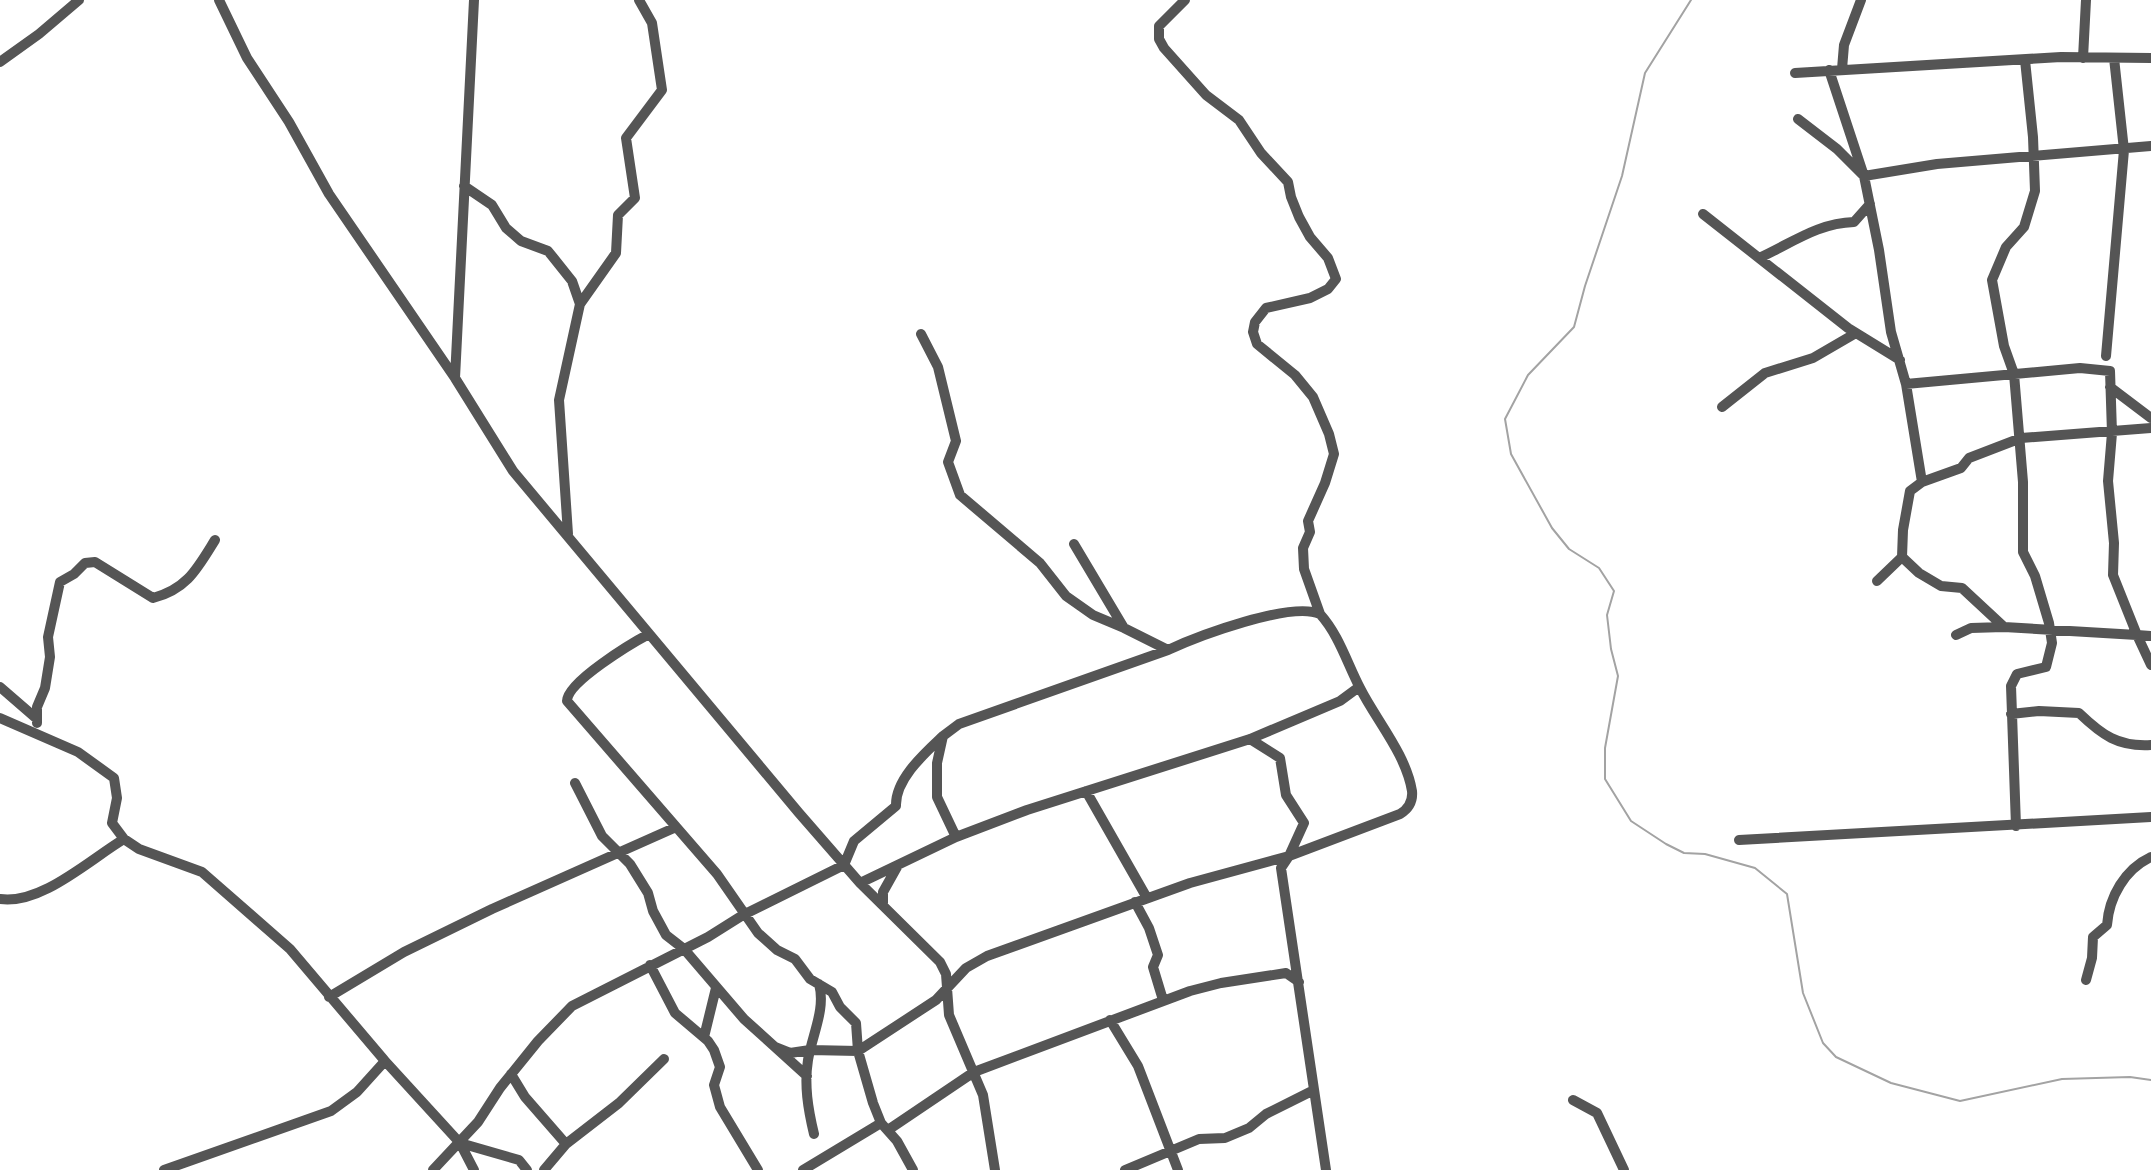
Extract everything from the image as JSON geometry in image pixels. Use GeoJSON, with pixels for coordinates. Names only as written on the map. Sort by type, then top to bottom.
{"type":"FeatureCollection","features":[{"type":"Feature","properties":{"kind":"street"},"geometry":{"type":"LineString","coordinates":[[0,62],[39,34],[79,0]]}},
{"type":"Feature","properties":{"kind":"street"},"geometry":{"type":"LineString","coordinates":[[219,0],[247,58],[289,122],[329,194],[455,378],[513,471],[844,865],[940,962],[947,988],[949,1015],[983,1095],[995,1170]]}},
{"type":"Feature","properties":{"kind":"street"},"geometry":{"type":"LineString","coordinates":[[455,378],[474,0]]}},
{"type":"Feature","properties":{"kind":"street"},"geometry":{"type":"LineString","coordinates":[[568,534],[559,400],[580,304],[616,253],[618,215],[635,198],[626,138],[662,90],[652,23],[639,0]]}},
{"type":"Feature","properties":{"kind":"street"},"geometry":{"type":"LineString","coordinates":[[775,1047],[790,1053],[810,1050],[858,1051],[936,1000],[966,968],[987,956],[1147,898],[1289,856],[1400,814],[1411,803],[1412,793],[1404,766],[1359,687],[1333,632],[1320,614],[1304,569],[1303,548],[1310,532],[1308,521],[1325,483],[1334,454],[1329,434],[1313,398],[1296,375],[1257,344],[1253,332],[1255,322],[1266,308],[1310,298],[1328,289],[1336,279],[1328,258],[1310,237],[1299,217],[1290,197],[1288,182],[1261,153],[1239,120],[1188,77],[1159,39],[1159,26],[1185,0]]}},
{"type":"Feature","properties":{"kind":"street"},"geometry":{"type":"LineString","coordinates":[[1842,69],[1844,45],[1861,0]]}},
{"type":"Feature","properties":{"kind":"street"},"geometry":{"type":"LineString","coordinates":[[2083,58],[2086,0]]}},
{"type":"Feature","properties":{"kind":"street"},"geometry":{"type":"LineString","coordinates":[[2106,356],[2124,150],[2114,58]]}},
{"type":"Feature","properties":{"kind":"street"},"geometry":{"type":"LineString","coordinates":[[1796,73],[2025,60],[2151,58]]}},
{"type":"Feature","properties":{"kind":"street"},"geometry":{"type":"LineString","coordinates":[[2016,826],[2015,771],[2010,714],[2011,686],[2017,674],[2046,667],[2052,643],[2035,576],[2023,552],[2021,438],[2014,374],[2004,346],[1992,280],[2006,247],[2024,227],[2035,191],[2025,60]]}},
{"type":"Feature","properties":{"kind":"street"},"geometry":{"type":"LineString","coordinates":[[1829,70],[1864,176],[1891,332],[1906,384],[1922,482]]}},
{"type":"Feature","properties":{"kind":"street"},"geometry":{"type":"LineString","coordinates":[[1798,118],[1837,149],[1864,176]]}},
{"type":"Feature","properties":{"kind":"street"},"geometry":{"type":"LineString","coordinates":[[1864,176],[1937,164],[2151,146]]}},
{"type":"Feature","properties":{"kind":"street"},"geometry":{"type":"LineString","coordinates":[[464,186],[492,205],[506,228],[521,242],[548,251],[572,281],[580,304]]}},
{"type":"Feature","properties":{"kind":"street"},"geometry":{"type":"LineString","coordinates":[[1759,258],[1817,227],[1833,223],[1854,222],[1870,204]]}},
{"type":"Feature","properties":{"kind":"street"},"geometry":{"type":"LineString","coordinates":[[1703,214],[1856,333],[1899,360]]}},
{"type":"Feature","properties":{"kind":"street"},"geometry":{"type":"LineString","coordinates":[[1722,407],[1765,373],[1813,358],[1856,333]]}},
{"type":"Feature","properties":{"kind":"street"},"geometry":{"type":"LineString","coordinates":[[921,334],[938,367],[956,441],[948,462],[960,495],[1040,563],[1066,596],[1093,615],[1168,650]]}},
{"type":"Feature","properties":{"kind":"street"},"geometry":{"type":"LineString","coordinates":[[1906,384],[2080,368],[2110,371],[2112,433],[2108,481],[2114,543],[2113,575],[2151,665]]}},
{"type":"Feature","properties":{"kind":"street"},"geometry":{"type":"LineString","coordinates":[[2110,387],[2151,418]]}},
{"type":"Feature","properties":{"kind":"street"},"geometry":{"type":"LineString","coordinates":[[1877,581],[1902,557],[1903,530],[1910,490],[1922,482],[1961,468],[1969,458],[2021,438],[2112,433],[2151,428]]}},
{"type":"Feature","properties":{"kind":"street"},"geometry":{"type":"LineString","coordinates":[[38,733],[37,707],[45,688],[50,657],[48,638],[60,582],[75,574],[85,563],[95,562],[153,598],[173,593],[189,579],[215,540]]}},
{"type":"Feature","properties":{"kind":"street"},"geometry":{"type":"LineString","coordinates":[[1074,544],[1124,628]]}},
{"type":"Feature","properties":{"kind":"street"},"geometry":{"type":"LineString","coordinates":[[1902,557],[1918,573],[1941,586],[1962,588],[2004,627]]}},
{"type":"Feature","properties":{"kind":"street"},"geometry":{"type":"LineString","coordinates":[[433,1170],[460,1143],[538,1041],[572,1006],[717,932],[743,915],[844,865],[854,841],[896,806],[895,795],[905,779],[943,736],[959,724],[1211,633],[1300,610],[1320,614]]}},
{"type":"Feature","properties":{"kind":"street"},"geometry":{"type":"LineString","coordinates":[[1956,635],[1971,628],[2004,627],[2151,636]]}},
{"type":"Feature","properties":{"kind":"street"},"geometry":{"type":"LineString","coordinates":[[649,633],[611,656],[572,690],[567,701],[674,828],[717,874],[743,915],[768,943],[795,959],[810,979],[832,992],[840,1007],[856,1023],[858,1051],[873,1103],[913,1170]]}},
{"type":"Feature","properties":{"kind":"street"},"geometry":{"type":"LineString","coordinates":[[0,687],[37,719]]}},
{"type":"Feature","properties":{"kind":"street"},"geometry":{"type":"LineString","coordinates":[[860,883],[956,837],[1027,810],[1250,738],[1340,701],[1359,687]]}},
{"type":"Feature","properties":{"kind":"street"},"geometry":{"type":"LineString","coordinates":[[2010,714],[2039,711],[2079,713],[2095,729],[2128,746],[2151,745]]}},
{"type":"Feature","properties":{"kind":"street"},"geometry":{"type":"LineString","coordinates":[[0,718],[78,752],[114,778],[117,798],[112,823],[124,839],[139,849],[202,872],[290,949],[385,1061],[460,1143],[474,1170]]}},
{"type":"Feature","properties":{"kind":"street"},"geometry":{"type":"LineString","coordinates":[[943,736],[937,763],[937,797],[956,837]]}},
{"type":"Feature","properties":{"kind":"street"},"geometry":{"type":"LineString","coordinates":[[1250,738],[1280,758],[1286,795],[1304,823],[1281,868],[1326,1170]]}},
{"type":"Feature","properties":{"kind":"street"},"geometry":{"type":"LineString","coordinates":[[575,783],[602,836],[630,864],[648,893],[653,911],[666,935],[684,949],[744,1019],[807,1076]]}},
{"type":"Feature","properties":{"kind":"street"},"geometry":{"type":"LineString","coordinates":[[1086,791],[1147,898]]}},
{"type":"Feature","properties":{"kind":"street"},"geometry":{"type":"LineString","coordinates":[[1739,840],[2151,818]]}},
{"type":"Feature","properties":{"kind":"street"},"geometry":{"type":"LineString","coordinates":[[329,997],[404,952],[674,828]]}},
{"type":"Feature","properties":{"kind":"street"},"geometry":{"type":"LineString","coordinates":[[0,899],[14,901],[47,890],[124,839]]}},
{"type":"Feature","properties":{"kind":"street"},"geometry":{"type":"LineString","coordinates":[[2086,980],[2092,958],[2093,937],[2107,925],[2108,910],[2114,895],[2138,863],[2151,857]]}},
{"type":"Feature","properties":{"kind":"street"},"geometry":{"type":"LineString","coordinates":[[883,903],[882,892],[898,866]]}},
{"type":"Feature","properties":{"kind":"street"},"geometry":{"type":"LineString","coordinates":[[1135,902],[1149,928],[1158,955],[1153,967],[1163,1000]]}},
{"type":"Feature","properties":{"kind":"street"},"geometry":{"type":"LineString","coordinates":[[650,965],[675,1013],[704,1037],[714,1050],[720,1066],[714,1085],[720,1107],[758,1170]]}},
{"type":"Feature","properties":{"kind":"street"},"geometry":{"type":"LineString","coordinates":[[803,1170],[885,1126],[974,1072],[1110,1020],[1163,1000],[1221,983],[1286,973],[1299,982]]}},
{"type":"Feature","properties":{"kind":"street"},"geometry":{"type":"LineString","coordinates":[[814,1134],[808,1110],[807,1076],[810,1050],[823,998],[819,984]]}},
{"type":"Feature","properties":{"kind":"street"},"geometry":{"type":"LineString","coordinates":[[704,1037],[716,988]]}},
{"type":"Feature","properties":{"kind":"street"},"geometry":{"type":"LineString","coordinates":[[1110,1020],[1138,1066],[1178,1170]]}},
{"type":"Feature","properties":{"kind":"street"},"geometry":{"type":"LineString","coordinates":[[544,1170],[566,1144],[619,1103],[664,1059]]}},
{"type":"Feature","properties":{"kind":"street"},"geometry":{"type":"LineString","coordinates":[[164,1170],[331,1111],[357,1092],[385,1061]]}},
{"type":"Feature","properties":{"kind":"street"},"geometry":{"type":"LineString","coordinates":[[511,1074],[525,1097],[566,1144]]}},
{"type":"Feature","properties":{"kind":"street"},"geometry":{"type":"LineString","coordinates":[[1125,1170],[1199,1139],[1225,1138],[1249,1128],[1266,1114],[1314,1090]]}},
{"type":"Feature","properties":{"kind":"street"},"geometry":{"type":"LineString","coordinates":[[1573,1100],[1597,1113],[1624,1170]]}},
{"type":"Feature","properties":{"kind":"street"},"geometry":{"type":"LineString","coordinates":[[460,1143],[519,1161],[527,1170]]}},
{"type":"Feature","properties":{"kind":"waterway"},"geometry":{"type":"LineString","coordinates":[[1691,0],[1645,73],[1622,176],[1585,286],[1574,327],[1528,375],[1505,419],[1511,454],[1552,528],[1569,549],[1599,568],[1614,591],[1607,615],[1611,649],[1618,676],[1605,748],[1605,779],[1631,821],[1666,844],[1684,853],[1705,854],[1755,868],[1787,894],[1803,993],[1823,1043],[1836,1057],[1891,1083],[1960,1101],[2062,1079],[2130,1077],[2151,1080]]}}]}
